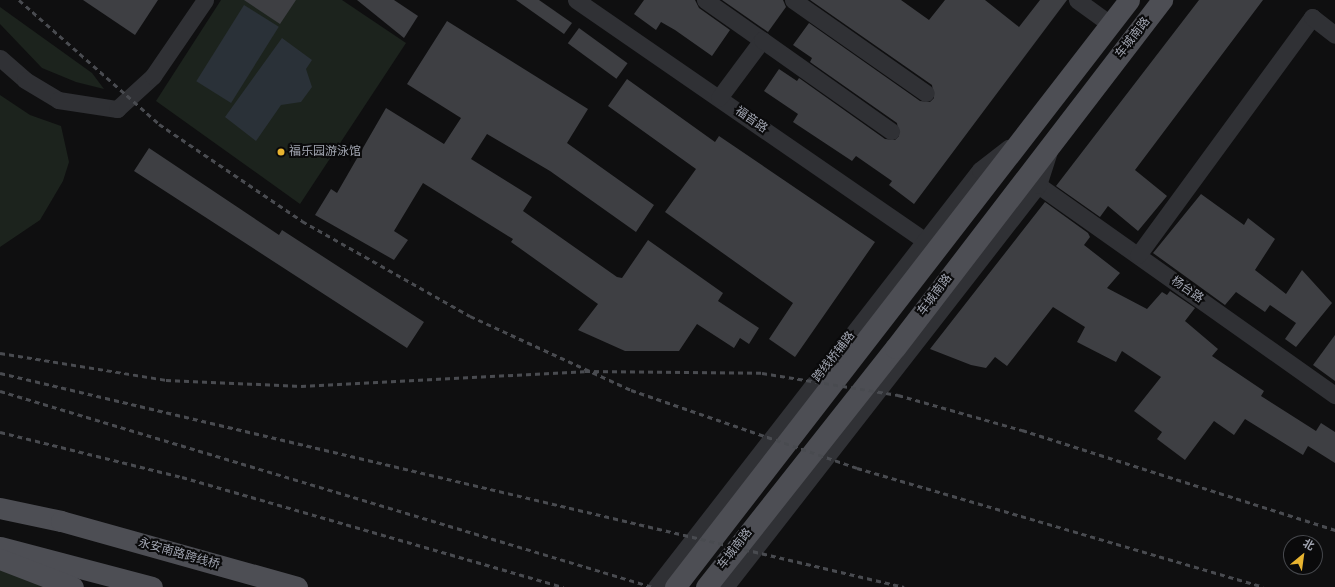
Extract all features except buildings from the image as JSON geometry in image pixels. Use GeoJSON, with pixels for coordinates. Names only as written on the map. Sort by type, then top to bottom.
{"type":"FeatureCollection","features":[{"type":"Feature","properties":{"kind":"main road","name":"车城南路"},"geometry":{"type":"LineString","coordinates":[[675,587],[1129,0]]}},
{"type":"Feature","properties":{"kind":"main road","name":"车城南路"},"geometry":{"type":"LineString","coordinates":[[706,587],[895,348],[1053,140],[1162,0]]}},
{"type":"Feature","properties":{"kind":"main road","name":"永安南路跨线桥"},"geometry":{"type":"LineString","coordinates":[[0,508],[61,521],[297,587]]}},
{"type":"Feature","properties":{"kind":"main road"},"geometry":{"type":"LineString","coordinates":[[0,547],[46,557],[152,587]]}},
{"type":"Feature","properties":{"kind":"main road"},"geometry":{"type":"LineString","coordinates":[[0,559],[72,587]]}},
{"type":"Feature","properties":{"kind":"street"},"geometry":{"type":"LineString","coordinates":[[0,58],[25,80],[58,100],[117,108],[153,76],[205,0]]}},
{"type":"Feature","properties":{"kind":"street","name":"福音路"},"geometry":{"type":"LineString","coordinates":[[576,0],[925,241]]}},
{"type":"Feature","properties":{"kind":"street"},"geometry":{"type":"LineString","coordinates":[[705,0],[892,131]]}},
{"type":"Feature","properties":{"kind":"street"},"geometry":{"type":"LineString","coordinates":[[793,0],[926,93]]}},
{"type":"Feature","properties":{"kind":"street"},"geometry":{"type":"LineString","coordinates":[[1077,0],[1110,24]]}},
{"type":"Feature","properties":{"kind":"street"},"geometry":{"type":"LineString","coordinates":[[1138,255],[1312,17],[1335,35]]}},
{"type":"Feature","properties":{"kind":"street"},"geometry":{"type":"LineString","coordinates":[[719,98],[762,40]]}},
{"type":"Feature","properties":{"kind":"street","name":"跨线桥辅路"},"geometry":{"type":"LineString","coordinates":[[656,587],[980,170],[1023,137]]}},
{"type":"Feature","properties":{"kind":"street"},"geometry":{"type":"LineString","coordinates":[[725,587],[1038,185],[1053,140]]}},
{"type":"Feature","properties":{"kind":"street","name":"杨台路"},"geometry":{"type":"LineString","coordinates":[[1038,185],[1335,395]]}},
{"type":"Feature","properties":{"kind":"shaded area","name":"福乐园游泳馆"},"geometry":{"type":"Polygon","coordinates":[[[221,0],[342,0],[406,43],[300,204],[156,101],[221,0]]]}},
{"type":"Feature","properties":{"kind":"shaded area"},"geometry":{"type":"Polygon","coordinates":[[[244,5],[279,27],[231,103],[196,81],[244,5]]]}},
{"type":"Feature","properties":{"kind":"shaded area"},"geometry":{"type":"Polygon","coordinates":[[[0,7],[92,73],[104,89],[76,82],[42,68],[0,24],[0,7]]]}},
{"type":"Feature","properties":{"kind":"shaded area"},"geometry":{"type":"Polygon","coordinates":[[[282,38],[312,60],[306,69],[312,87],[301,102],[281,105],[256,141],[225,117],[282,38]]]}},
{"type":"Feature","properties":{"kind":"shaded area"},"geometry":{"type":"Polygon","coordinates":[[[0,95],[30,115],[61,126],[69,162],[63,181],[40,220],[0,247],[0,95]]]}},
{"type":"Feature","properties":{"kind":"shaded area"},"geometry":{"type":"Polygon","coordinates":[[[0,559],[73,587],[0,587],[0,559]]]}},
{"type":"Feature","properties":{"kind":"railway"},"geometry":{"type":"LineString","coordinates":[[19,0],[159,124],[302,221],[470,316],[631,390],[857,468],[1263,587]]}},
{"type":"Feature","properties":{"kind":"railway"},"geometry":{"type":"LineString","coordinates":[[0,353],[166,380],[301,386],[585,371],[762,373],[898,395],[1022,430],[1335,530]]}},
{"type":"Feature","properties":{"kind":"railway"},"geometry":{"type":"LineString","coordinates":[[0,373],[904,587]]}},
{"type":"Feature","properties":{"kind":"railway"},"geometry":{"type":"LineString","coordinates":[[0,391],[653,587]]}},
{"type":"Feature","properties":{"kind":"railway"},"geometry":{"type":"LineString","coordinates":[[0,432],[182,477],[563,587]]}},
{"type":"Feature","properties":{"kind":"place","name":"福乐园游泳馆"},"geometry":{"type":"Point","coordinates":[281,152]}}]}
